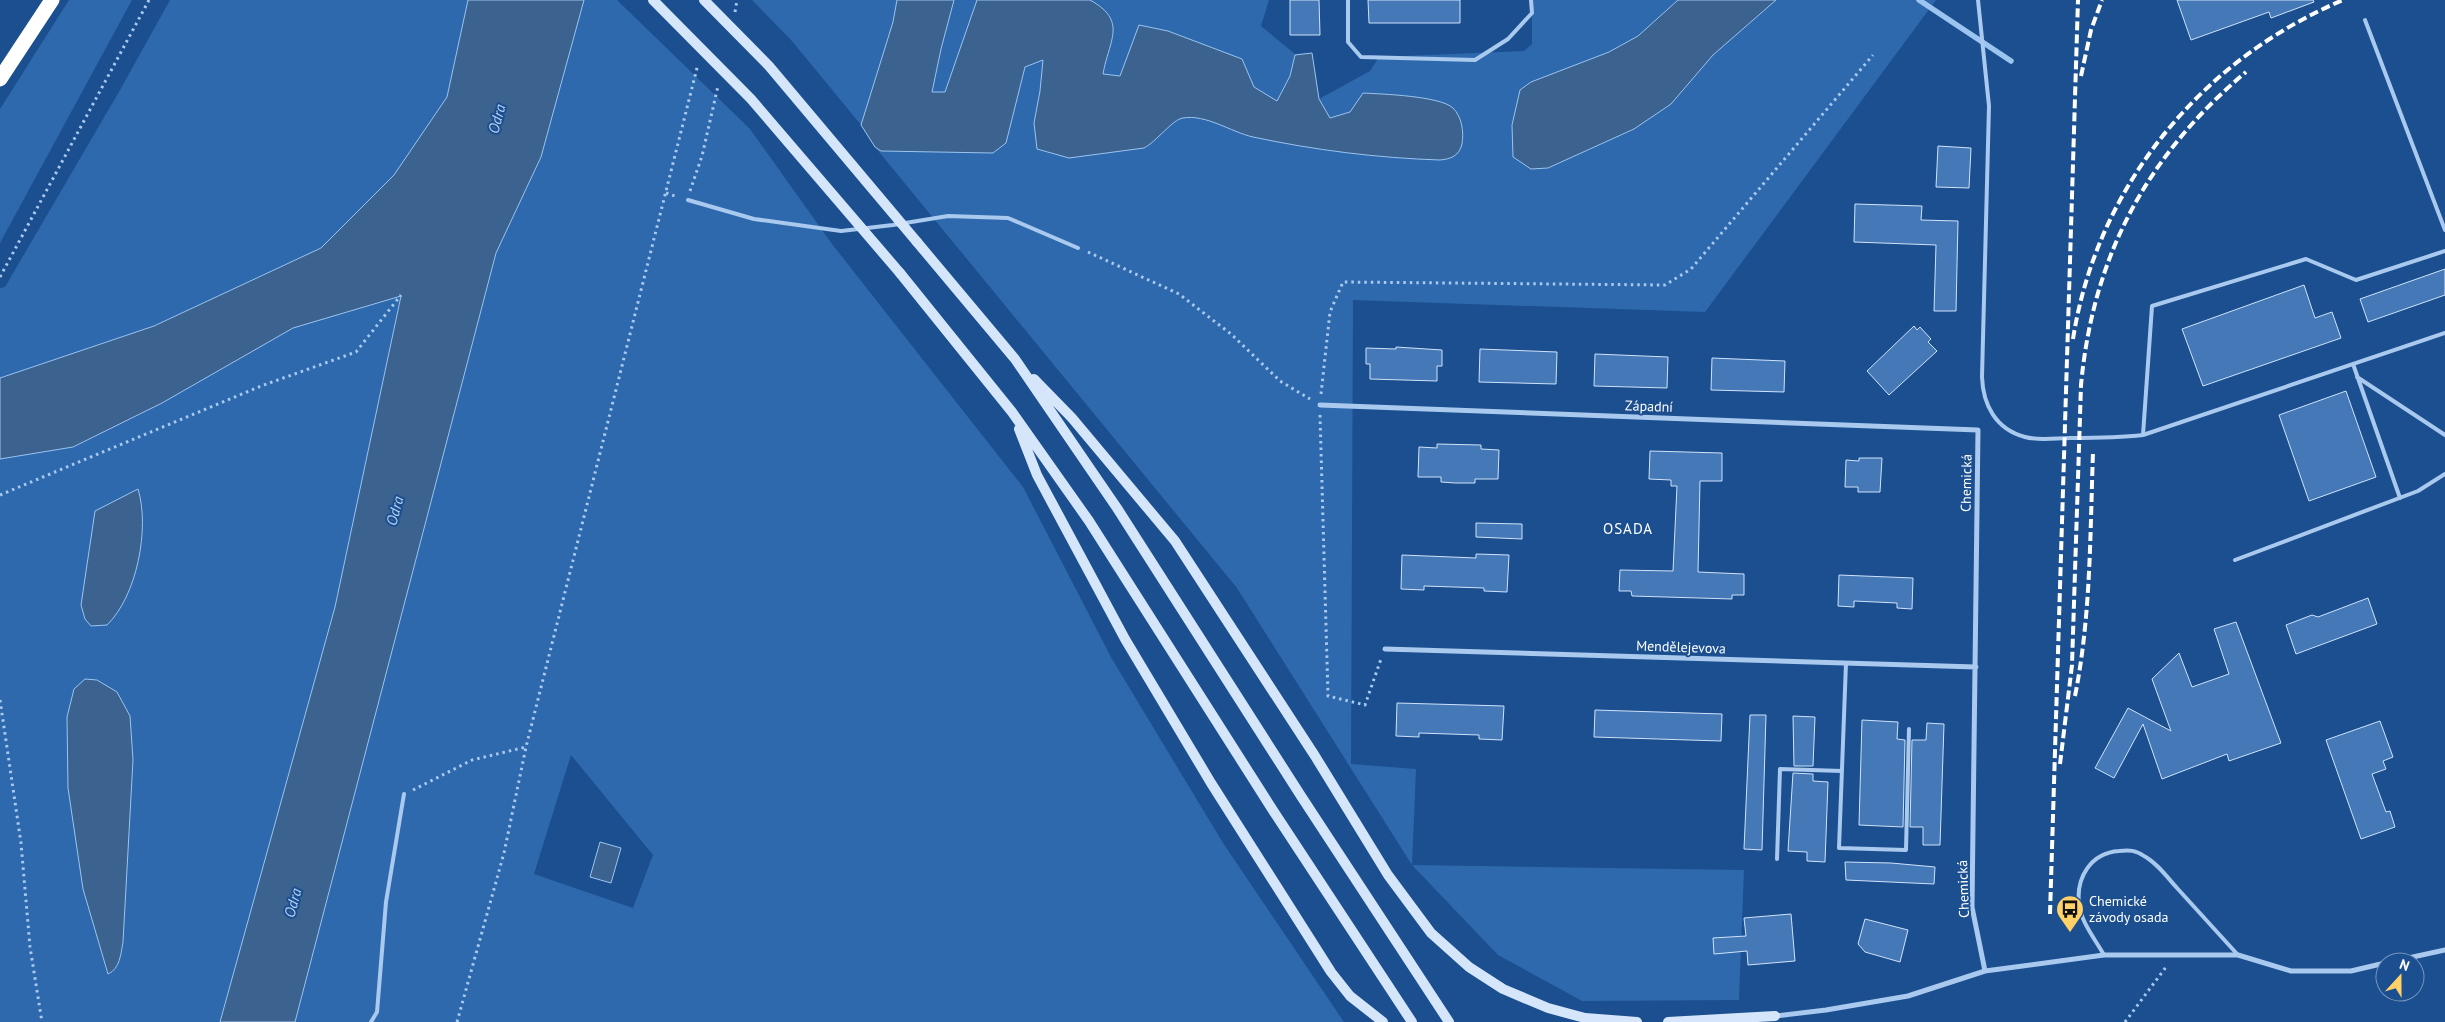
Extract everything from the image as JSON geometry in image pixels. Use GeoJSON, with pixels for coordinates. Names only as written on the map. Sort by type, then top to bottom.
{"type":"FeatureCollection","features":[{"type":"Feature","properties":{"kind":"highway"},"geometry":{"type":"LineString","coordinates":[[0,79],[52,0]]}},
{"type":"Feature","properties":{"kind":"main road"},"geometry":{"type":"LineString","coordinates":[[653,0],[751,99],[900,273],[1012,412],[1089,521],[1274,812],[1412,1022]]}},
{"type":"Feature","properties":{"kind":"main road"},"geometry":{"type":"LineString","coordinates":[[704,0],[769,66],[1015,359],[1072,418],[1175,541],[1315,756],[1388,875],[1431,933],[1469,967],[1503,989],[1548,1008],[1585,1018],[1637,1022]]}},
{"type":"Feature","properties":{"kind":"main road"},"geometry":{"type":"LineString","coordinates":[[1015,359],[1117,508],[1301,796],[1450,1022]]}},
{"type":"Feature","properties":{"kind":"main road"},"geometry":{"type":"LineString","coordinates":[[1012,412],[1037,475],[1120,630],[1206,774],[1331,972],[1350,996],[1383,1022]]}},
{"type":"Feature","properties":{"kind":"main road"},"geometry":{"type":"LineString","coordinates":[[1668,1022],[1775,1016]]}},
{"type":"Feature","properties":{"kind":"main road"},"geometry":{"type":"LineString","coordinates":[[1733,1022],[1775,1016]]}},
{"type":"Feature","properties":{"kind":"street","name":"Západní"},"geometry":{"type":"LineString","coordinates":[[1320,404],[1978,430]]}},
{"type":"Feature","properties":{"kind":"street","name":"Chemická"},"geometry":{"type":"LineString","coordinates":[[1978,430],[1972,907],[1985,971]]}},
{"type":"Feature","properties":{"kind":"street","name":"Mendělejevova"},"geometry":{"type":"LineString","coordinates":[[1385,649],[1976,667]]}},
{"type":"Feature","properties":{"kind":"street"},"geometry":{"type":"LineString","coordinates":[[2425,954],[2445,950]]}},
{"type":"Feature","properties":{"kind":"street"},"geometry":{"type":"LineString","coordinates":[[1775,1016],[1826,1010],[1908,996],[1985,971],[2104,955],[2238,955],[2291,971],[2351,970],[2375,965]]}},
{"type":"Feature","properties":{"kind":"lane"},"geometry":{"type":"LineString","coordinates":[[1348,0],[1348,42],[1361,57],[1475,60],[1508,39],[1532,13],[1531,0]]}},
{"type":"Feature","properties":{"kind":"lane"},"geometry":{"type":"LineString","coordinates":[[1978,0],[1989,106],[1983,395],[1989,411],[2002,426],[2025,437],[2117,438],[2143,435],[2445,333]]}},
{"type":"Feature","properties":{"kind":"lane"},"geometry":{"type":"LineString","coordinates":[[2365,20],[2445,230]]}},
{"type":"Feature","properties":{"kind":"lane"},"geometry":{"type":"LineString","coordinates":[[688,200],[754,219],[840,231],[948,216],[1008,218],[1078,248]]}},
{"type":"Feature","properties":{"kind":"lane"},"geometry":{"type":"LineString","coordinates":[[2143,435],[2152,306],[2306,259],[2356,280],[2445,251]]}},
{"type":"Feature","properties":{"kind":"lane"},"geometry":{"type":"LineString","coordinates":[[2353,364],[2400,498]]}},
{"type":"Feature","properties":{"kind":"lane"},"geometry":{"type":"LineString","coordinates":[[2358,377],[2445,435]]}},
{"type":"Feature","properties":{"kind":"lane"},"geometry":{"type":"LineString","coordinates":[[2235,560],[2418,491],[2445,474]]}},
{"type":"Feature","properties":{"kind":"lane"},"geometry":{"type":"LineString","coordinates":[[1846,663],[1839,848],[1906,850],[1909,729]]}},
{"type":"Feature","properties":{"kind":"lane"},"geometry":{"type":"LineString","coordinates":[[1777,859],[1780,769],[1842,771]]}},
{"type":"Feature","properties":{"kind":"lane"},"geometry":{"type":"LineString","coordinates":[[371,1022],[377,1012],[386,902],[404,794]]}},
{"type":"Feature","properties":{"kind":"lane"},"geometry":{"type":"LineString","coordinates":[[2104,955],[2083,918],[2079,906],[2078,893],[2081,878],[2097,857],[2114,851],[2126,850],[2136,851],[2154,864],[2238,955]]}},
{"type":"Feature","properties":{"kind":"path"},"geometry":{"type":"LineString","coordinates":[[0,277],[148,0]]}},
{"type":"Feature","properties":{"kind":"path"},"geometry":{"type":"LineString","coordinates":[[733,18],[737,0]]}},
{"type":"Feature","properties":{"kind":"path"},"geometry":{"type":"LineString","coordinates":[[1385,649],[1365,705],[1328,696],[1320,404],[1330,312],[1342,282],[1664,285],[1690,269],[1873,55]]}},
{"type":"Feature","properties":{"kind":"path"},"geometry":{"type":"LineString","coordinates":[[457,1022],[504,853],[526,747],[699,58]]}},
{"type":"Feature","properties":{"kind":"path"},"geometry":{"type":"LineString","coordinates":[[688,200],[702,156],[718,83]]}},
{"type":"Feature","properties":{"kind":"path"},"geometry":{"type":"LineString","coordinates":[[1078,248],[1179,294],[1232,334],[1280,381],[1320,404]]}},
{"type":"Feature","properties":{"kind":"path"},"geometry":{"type":"LineString","coordinates":[[0,495],[261,386],[356,352],[401,295]]}},
{"type":"Feature","properties":{"kind":"path"},"geometry":{"type":"LineString","coordinates":[[0,700],[21,843],[30,947],[42,1022]]}},
{"type":"Feature","properties":{"kind":"path"},"geometry":{"type":"LineString","coordinates":[[404,794],[472,760],[526,747]]}},
{"type":"Feature","properties":{"kind":"path"},"geometry":{"type":"LineString","coordinates":[[2125,1022],[2174,956]]}},
{"type":"Feature","properties":{"kind":"shaded area"},"geometry":{"type":"Polygon","coordinates":[[[69,0],[132,0],[0,243],[0,109],[69,0]]]}},
{"type":"Feature","properties":{"kind":"shaded area"},"geometry":{"type":"Polygon","coordinates":[[[170,0],[468,0],[447,97],[394,175],[321,248],[154,326],[0,378],[0,288],[5,287],[120,90],[170,0]]]}},
{"type":"Feature","properties":{"kind":"shaded area"},"geometry":{"type":"Polygon","coordinates":[[[584,0],[617,0],[750,129],[832,244],[1023,487],[1112,659],[1223,843],[1344,1022],[295,1022],[496,253],[541,157],[584,0]],[[571,755],[534,874],[633,908],[653,855],[571,755]]]}},
{"type":"Feature","properties":{"kind":"shaded area"},"geometry":{"type":"Polygon","coordinates":[[[752,0],[1269,0],[1261,26],[1295,54],[1312,53],[1319,99],[1370,71],[1379,57],[1524,51],[1532,44],[1532,0],[1678,0],[1638,36],[1609,52],[1520,90],[1512,125],[1548,168],[1634,129],[1671,104],[1713,55],[1776,0],[1936,0],[1705,312],[1353,300],[1351,764],[1416,769],[1412,865],[1237,588],[875,147],[861,125],[792,41],[752,0]]]}},
{"type":"Feature","properties":{"kind":"shaded area"},"geometry":{"type":"Polygon","coordinates":[[[401,295],[335,607],[220,1022],[0,1022],[0,459],[73,447],[162,403],[293,328],[401,295]]]}},
{"type":"Feature","properties":{"kind":"shaded area"},"geometry":{"type":"Polygon","coordinates":[[[1412,865],[1744,870],[1739,1000],[1582,1001],[1498,955],[1412,865]]]}},
{"type":"Feature","properties":{"kind":"water","name":"Odra"},"geometry":{"type":"Polygon","coordinates":[[[468,0],[584,0],[541,157],[496,253],[295,1022],[220,1022],[335,607],[401,296],[293,328],[162,403],[73,447],[0,459],[0,378],[154,326],[321,248],[394,175],[447,97],[468,0]]]}},
{"type":"Feature","properties":{"kind":"water"},"geometry":{"type":"Polygon","coordinates":[[[897,0],[954,0],[932,92],[945,92],[977,0],[1090,0],[1102,8],[1109,16],[1112,24],[1112,41],[1103,74],[1120,76],[1139,25],[1168,31],[1242,59],[1254,87],[1277,101],[1290,76],[1295,55],[1312,53],[1319,99],[1330,118],[1350,112],[1363,93],[1424,98],[1446,104],[1456,112],[1462,125],[1461,148],[1457,154],[1444,160],[1369,155],[1299,146],[1253,137],[1192,117],[1179,119],[1144,148],[1069,158],[1037,149],[1034,123],[1043,60],[1025,67],[1006,143],[993,153],[881,151],[875,147],[861,125],[893,22],[897,0]]]}},
{"type":"Feature","properties":{"kind":"water"},"geometry":{"type":"Polygon","coordinates":[[[1678,0],[1776,0],[1713,55],[1671,104],[1634,129],[1548,168],[1531,169],[1513,157],[1512,125],[1520,90],[1531,82],[1609,52],[1638,36],[1678,0]]]}},
{"type":"Feature","properties":{"kind":"water"},"geometry":{"type":"Polygon","coordinates":[[[138,489],[141,505],[141,542],[133,580],[126,597],[107,625],[91,626],[85,619],[81,605],[95,511],[138,489]]]}},
{"type":"Feature","properties":{"kind":"water"},"geometry":{"type":"Polygon","coordinates":[[[85,679],[97,680],[117,692],[130,716],[133,760],[123,942],[121,956],[117,965],[108,974],[83,889],[68,788],[67,717],[74,689],[85,679]]]}},
{"type":"Feature","properties":{"kind":"water"},"geometry":{"type":"Polygon","coordinates":[[[600,842],[621,848],[611,883],[590,877],[600,842]]]}},
{"type":"Feature","properties":{"kind":"building"},"geometry":{"type":"Polygon","coordinates":[[[1290,0],[1319,0],[1320,35],[1290,35],[1290,0]]]}},
{"type":"Feature","properties":{"kind":"building"},"geometry":{"type":"Polygon","coordinates":[[[1368,0],[1460,0],[1460,23],[1369,23],[1368,0]]]}},
{"type":"Feature","properties":{"kind":"building"},"geometry":{"type":"Polygon","coordinates":[[[2177,0],[2313,0],[2314,2],[2271,18],[2269,12],[2191,40],[2177,0]]]}},
{"type":"Feature","properties":{"kind":"building"},"geometry":{"type":"Polygon","coordinates":[[[1938,146],[1971,148],[1969,188],[1936,187],[1938,146]]]}},
{"type":"Feature","properties":{"kind":"building"},"geometry":{"type":"Polygon","coordinates":[[[1855,204],[1922,206],[1921,220],[1958,221],[1956,311],[1934,311],[1936,245],[1854,242],[1855,204]]]}},
{"type":"Feature","properties":{"kind":"building"},"geometry":{"type":"Polygon","coordinates":[[[2445,269],[2445,295],[2368,322],[2360,299],[2445,269]]]}},
{"type":"Feature","properties":{"kind":"building"},"geometry":{"type":"Polygon","coordinates":[[[2304,285],[2315,318],[2332,312],[2341,338],[2203,386],[2182,329],[2304,285]]]}},
{"type":"Feature","properties":{"kind":"building"},"geometry":{"type":"Polygon","coordinates":[[[1914,326],[1917,330],[1920,327],[1931,339],[1928,342],[1937,351],[1889,395],[1867,371],[1914,326]]]}},
{"type":"Feature","properties":{"kind":"building"},"geometry":{"type":"Polygon","coordinates":[[[1396,347],[1442,350],[1442,366],[1437,366],[1437,381],[1370,379],[1370,364],[1366,364],[1366,348],[1396,349],[1396,347]]]}},
{"type":"Feature","properties":{"kind":"building"},"geometry":{"type":"Polygon","coordinates":[[[1480,349],[1557,352],[1556,384],[1479,382],[1480,349]]]}},
{"type":"Feature","properties":{"kind":"building"},"geometry":{"type":"Polygon","coordinates":[[[1595,354],[1668,357],[1667,388],[1594,386],[1595,354]]]}},
{"type":"Feature","properties":{"kind":"building"},"geometry":{"type":"Polygon","coordinates":[[[1712,358],[1785,361],[1784,392],[1711,390],[1712,358]]]}},
{"type":"Feature","properties":{"kind":"building"},"geometry":{"type":"Polygon","coordinates":[[[2346,391],[2376,477],[2309,501],[2279,415],[2346,391]]]}},
{"type":"Feature","properties":{"kind":"building"},"geometry":{"type":"Polygon","coordinates":[[[1437,444],[1481,445],[1481,449],[1499,450],[1498,479],[1475,479],[1475,483],[1455,483],[1441,482],[1441,477],[1418,477],[1419,447],[1437,448],[1437,444]]]}},
{"type":"Feature","properties":{"kind":"building"},"geometry":{"type":"Polygon","coordinates":[[[1650,451],[1722,453],[1722,481],[1700,481],[1698,572],[1744,574],[1744,595],[1732,595],[1732,599],[1632,596],[1631,591],[1619,591],[1620,570],[1673,571],[1677,486],[1671,486],[1671,480],[1649,479],[1650,451]]]}},
{"type":"Feature","properties":{"kind":"building"},"geometry":{"type":"Polygon","coordinates":[[[1859,458],[1882,458],[1880,492],[1858,492],[1858,487],[1845,487],[1846,460],[1859,461],[1859,458]]]}},
{"type":"Feature","properties":{"kind":"building"},"geometry":{"type":"Polygon","coordinates":[[[1476,523],[1522,524],[1522,539],[1476,537],[1476,523]]]}},
{"type":"Feature","properties":{"kind":"building"},"geometry":{"type":"Polygon","coordinates":[[[1476,554],[1509,555],[1507,592],[1484,591],[1484,588],[1424,586],[1424,590],[1401,589],[1402,555],[1476,558],[1476,554]]]}},
{"type":"Feature","properties":{"kind":"building"},"geometry":{"type":"Polygon","coordinates":[[[1839,575],[1913,578],[1912,609],[1897,608],[1897,603],[1854,601],[1854,607],[1838,606],[1839,575]]]}},
{"type":"Feature","properties":{"kind":"building"},"geometry":{"type":"Polygon","coordinates":[[[2368,598],[2377,624],[2296,654],[2286,625],[2312,615],[2318,617],[2368,598]]]}},
{"type":"Feature","properties":{"kind":"building"},"geometry":{"type":"Polygon","coordinates":[[[2236,622],[2281,743],[2229,761],[2227,754],[2162,779],[2143,724],[2114,778],[2095,768],[2128,708],[2171,731],[2152,679],[2179,653],[2192,687],[2229,674],[2214,629],[2236,622]]]}},
{"type":"Feature","properties":{"kind":"building"},"geometry":{"type":"Polygon","coordinates":[[[1397,703],[1504,706],[1502,740],[1479,739],[1479,735],[1419,733],[1419,737],[1396,736],[1397,703]]]}},
{"type":"Feature","properties":{"kind":"building"},"geometry":{"type":"Polygon","coordinates":[[[1595,710],[1722,714],[1721,741],[1594,737],[1595,710]]]}},
{"type":"Feature","properties":{"kind":"building"},"geometry":{"type":"Polygon","coordinates":[[[1750,715],[1766,715],[1762,850],[1744,849],[1750,715]]]}},
{"type":"Feature","properties":{"kind":"building"},"geometry":{"type":"Polygon","coordinates":[[[1793,716],[1815,717],[1813,766],[1794,766],[1793,716]]]}},
{"type":"Feature","properties":{"kind":"building"},"geometry":{"type":"Polygon","coordinates":[[[1862,720],[1898,722],[1897,739],[1905,740],[1903,827],[1859,825],[1862,720]]]}},
{"type":"Feature","properties":{"kind":"building"},"geometry":{"type":"Polygon","coordinates":[[[2380,721],[2393,757],[2383,761],[2386,769],[2372,774],[2386,812],[2390,811],[2395,827],[2361,839],[2326,740],[2380,721]]]}},
{"type":"Feature","properties":{"kind":"building"},"geometry":{"type":"Polygon","coordinates":[[[1927,723],[1944,724],[1940,845],[1923,845],[1923,827],[1910,827],[1912,740],[1926,740],[1927,723]]]}},
{"type":"Feature","properties":{"kind":"building"},"geometry":{"type":"Polygon","coordinates":[[[1793,773],[1813,774],[1813,781],[1828,782],[1825,862],[1807,861],[1807,852],[1788,851],[1793,773]]]}},
{"type":"Feature","properties":{"kind":"building"},"geometry":{"type":"Polygon","coordinates":[[[1845,862],[1891,863],[1935,867],[1934,884],[1846,880],[1845,862]]]}},
{"type":"Feature","properties":{"kind":"building"},"geometry":{"type":"Polygon","coordinates":[[[1791,914],[1795,961],[1748,965],[1747,951],[1714,954],[1713,938],[1746,936],[1744,918],[1791,914]]]}},
{"type":"Feature","properties":{"kind":"building"},"geometry":{"type":"Polygon","coordinates":[[[1865,919],[1908,930],[1900,962],[1865,952],[1858,944],[1865,919]]]}},
{"type":"Feature","properties":{"kind":"waterway"},"geometry":{"type":"LineString","coordinates":[[1919,0],[2011,61]]}},
{"type":"Feature","properties":{"kind":"railway"},"geometry":{"type":"LineString","coordinates":[[2050,914],[2078,0]]}},
{"type":"Feature","properties":{"kind":"railway"},"geometry":{"type":"LineString","coordinates":[[2081,76],[2091,30],[2102,0]]}},
{"type":"Feature","properties":{"kind":"railway"},"geometry":{"type":"LineString","coordinates":[[2073,339],[2086,283],[2105,230],[2132,180],[2164,135],[2201,93],[2244,57],[2292,26],[2343,0]]}},
{"type":"Feature","properties":{"kind":"railway"},"geometry":{"type":"LineString","coordinates":[[2060,764],[2072,665],[2081,385],[2087,338],[2098,293],[2112,251],[2131,211],[2153,173],[2180,138],[2211,104],[2246,72]]}},
{"type":"Feature","properties":{"kind":"railway"},"geometry":{"type":"LineString","coordinates":[[2075,696],[2087,605],[2093,452]]}},
{"type":"Feature","properties":{"kind":"place","name":"Chemické závody osada"},"geometry":{"type":"Point","coordinates":[2070,933]}},
{"type":"Feature","properties":{"kind":"district","name":"OSADA"},"geometry":{"type":"Point","coordinates":[1628,529]}}]}
